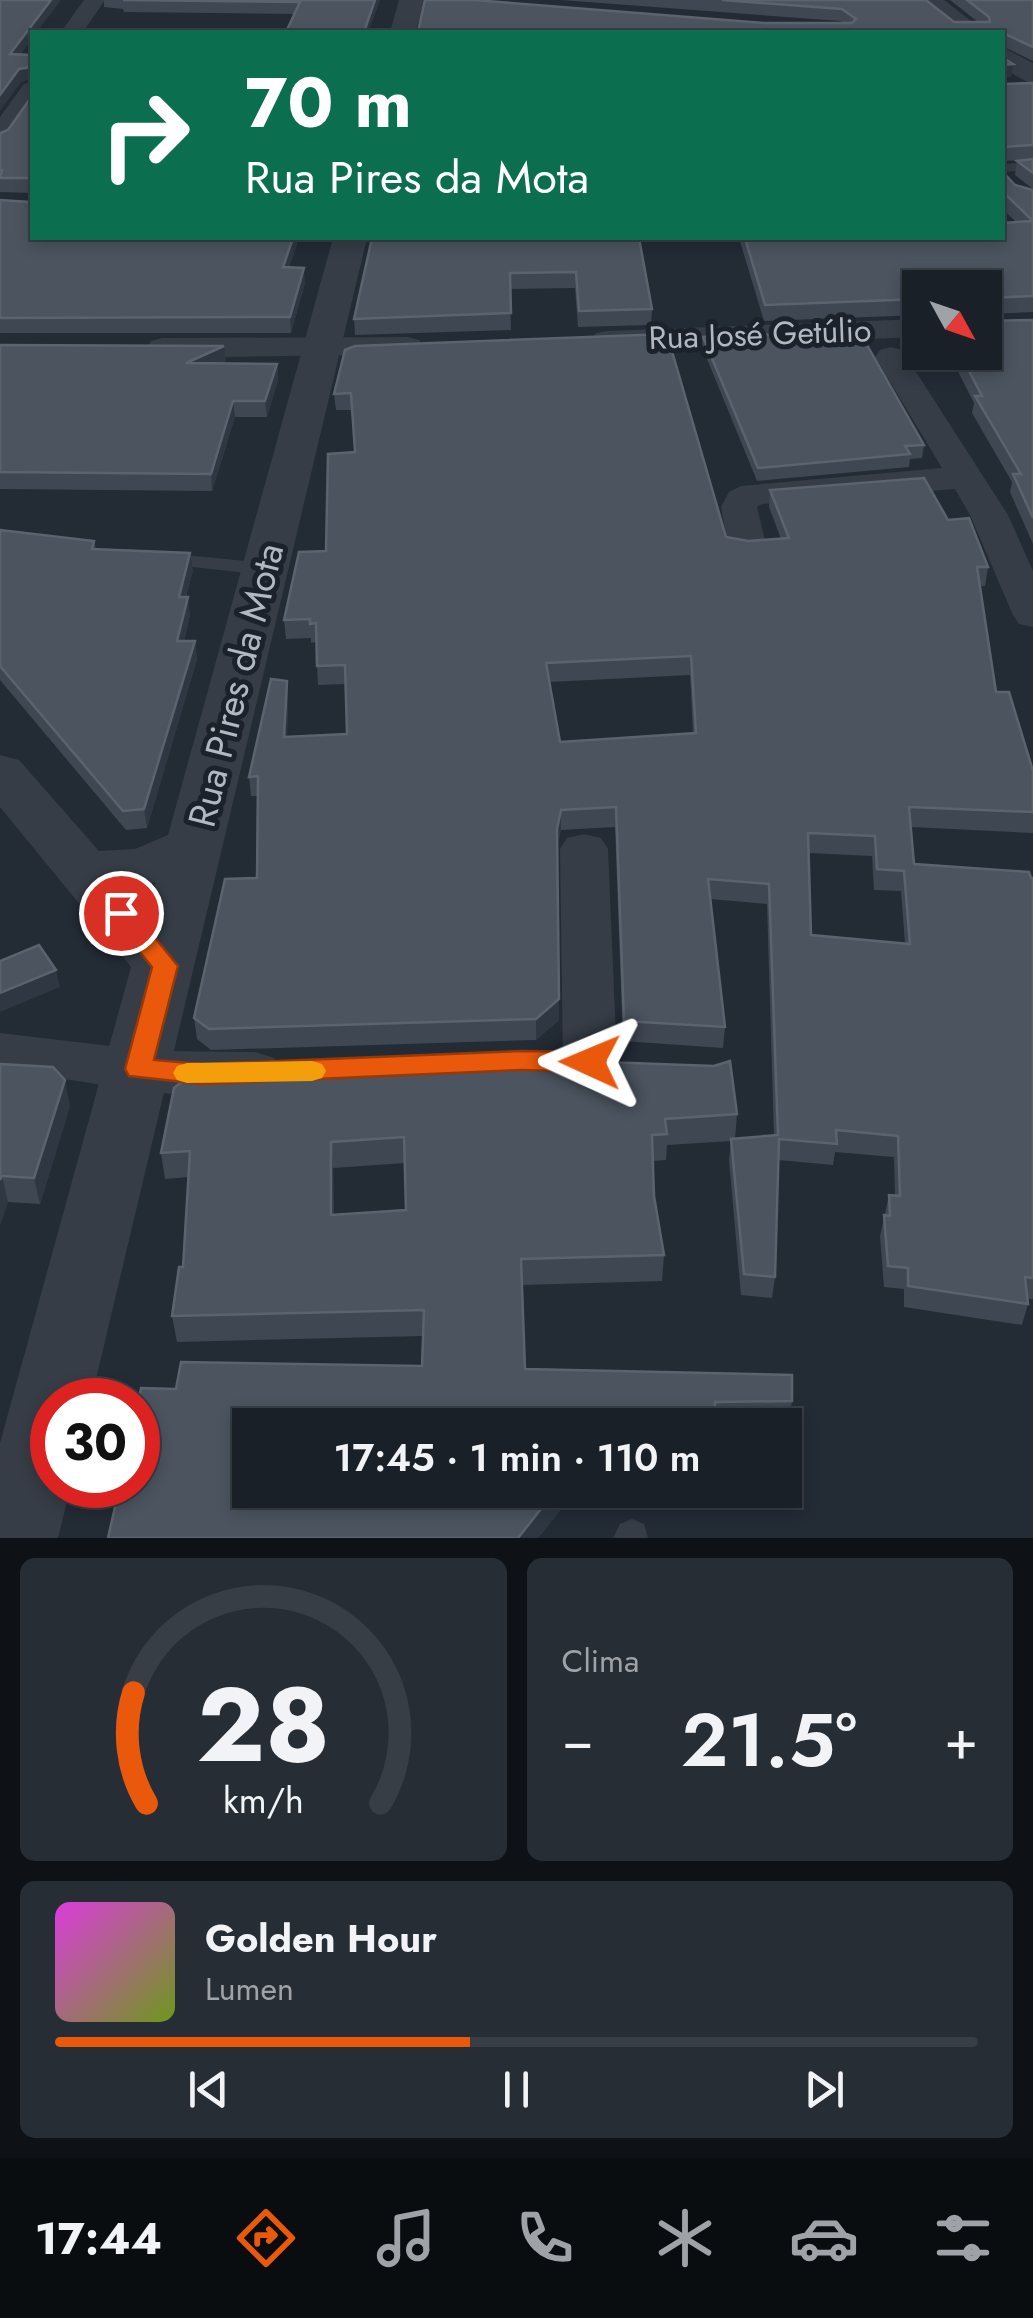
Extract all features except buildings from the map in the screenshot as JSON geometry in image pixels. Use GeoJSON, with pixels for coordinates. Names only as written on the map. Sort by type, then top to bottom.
{"type":"FeatureCollection","features":[{"type":"Feature","properties":{"kind":"street"},"geometry":{"type":"LineString","coordinates":[[74,30],[96,0]]}},
{"type":"Feature","properties":{"kind":"street"},"geometry":{"type":"LineString","coordinates":[[404,30],[412,0]]}},
{"type":"Feature","properties":{"kind":"street"},"geometry":{"type":"LineString","coordinates":[[927,0],[969,30]]}},
{"type":"Feature","properties":{"kind":"street"},"geometry":{"type":"LineString","coordinates":[[1005,57],[1033,76]]}},
{"type":"Feature","properties":{"kind":"street"},"geometry":{"type":"LineString","coordinates":[[1005,88],[1033,88]]}},
{"type":"Feature","properties":{"kind":"street"},"geometry":{"type":"LineString","coordinates":[[0,135],[22,98]]}},
{"type":"Feature","properties":{"kind":"street","name":"Rua Pires da Mota"},"geometry":{"type":"LineString","coordinates":[[16,1538],[349,240]]}},
{"type":"Feature","properties":{"kind":"street","name":"Rua José Getúlio"},"geometry":{"type":"LineString","coordinates":[[579,340],[902,329]]}},
{"type":"Feature","properties":{"kind":"street"},"geometry":{"type":"LineString","coordinates":[[136,348],[321,350],[443,346]]}},
{"type":"Feature","properties":{"kind":"street"},"geometry":{"type":"LineString","coordinates":[[892,357],[989,515],[1033,616]]}},
{"type":"Feature","properties":{"kind":"street"},"geometry":{"type":"LineString","coordinates":[[747,545],[739,508],[742,500],[754,494],[965,477]]}},
{"type":"Feature","properties":{"kind":"street"},"geometry":{"type":"LineString","coordinates":[[0,772],[165,966]]}},
{"type":"Feature","properties":{"kind":"street"},"geometry":{"type":"LineString","coordinates":[[80,866],[109,872],[134,871],[165,861],[196,844]]}},
{"type":"Feature","properties":{"kind":"street"},"geometry":{"type":"LineString","coordinates":[[584,849],[564,1062],[644,1064]]}},
{"type":"Feature","properties":{"kind":"street"},"geometry":{"type":"LineString","coordinates":[[0,1052],[202,1074],[295,1071]]}},
{"type":"Feature","properties":{"kind":"lane"},"geometry":{"type":"LineString","coordinates":[[1005,176],[1033,166]]}},
{"type":"Feature","properties":{"kind":"lane"},"geometry":{"type":"LineString","coordinates":[[139,555],[265,570]]}},
{"type":"Feature","properties":{"kind":"slow traffic"},"geometry":{"type":"LineString","coordinates":[[187,1073],[312,1071]]}},
{"type":"Feature","properties":{"kind":"route"},"geometry":{"type":"LineString","coordinates":[[121,913],[165,966],[138,1069],[202,1074],[522,1060],[590,1062]]}}]}
